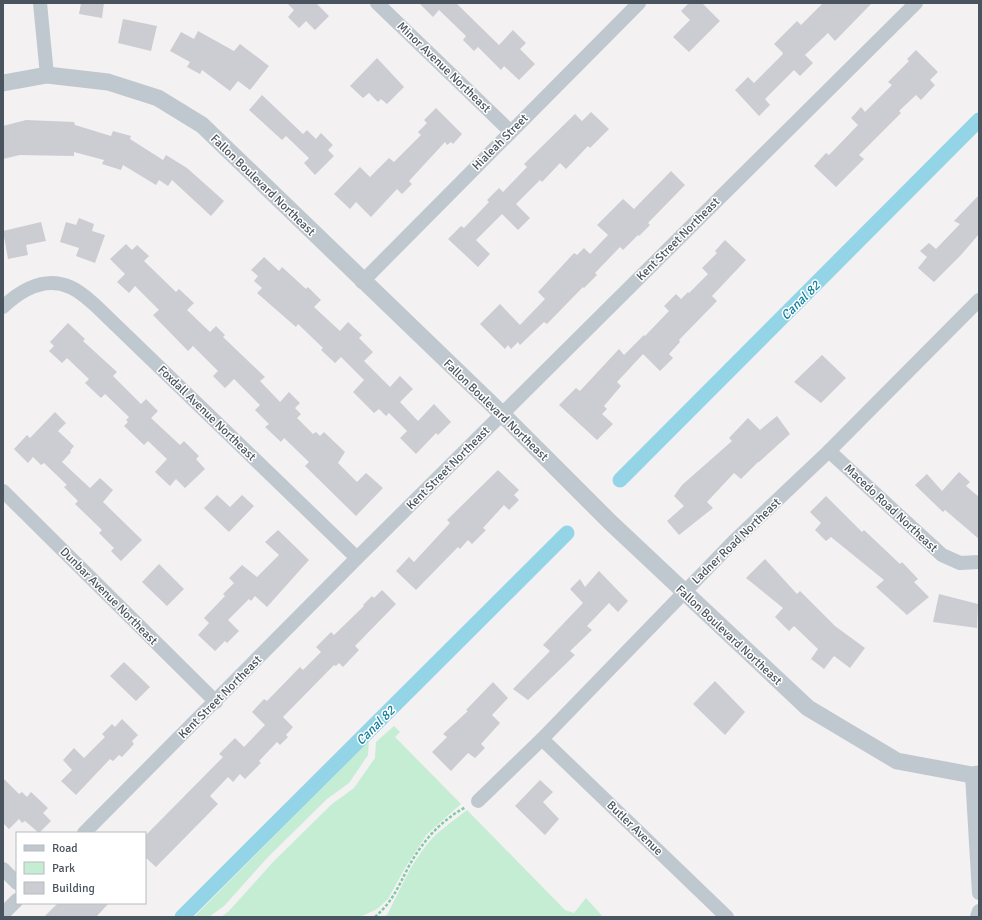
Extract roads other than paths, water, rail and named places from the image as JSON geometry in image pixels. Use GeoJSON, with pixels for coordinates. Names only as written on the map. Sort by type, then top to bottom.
{"type":"FeatureCollection","features":[{"type":"Feature","properties":{"kind":"street"},"geometry":{"type":"LineString","coordinates":[[40,3],[47,75]]}},
{"type":"Feature","properties":{"kind":"street","name":"Minor Avenue Northeast"},"geometry":{"type":"LineString","coordinates":[[377,3],[511,132]]}},
{"type":"Feature","properties":{"kind":"street","name":"Hialeah Street"},"geometry":{"type":"LineString","coordinates":[[362,282],[639,3]]}},
{"type":"Feature","properties":{"kind":"street","name":"Kent Street Northeast"},"geometry":{"type":"LineString","coordinates":[[85,832],[216,702],[357,558],[916,3]]}},
{"type":"Feature","properties":{"kind":"street","name":"Fallon Boulevard Northeast"},"geometry":{"type":"LineString","coordinates":[[3,83],[47,75],[108,82],[158,98],[202,126],[362,282],[502,414],[588,501],[808,708],[897,761],[975,775]]}},
{"type":"Feature","properties":{"kind":"street","name":"Foxdall Avenue Northeast"},"geometry":{"type":"LineString","coordinates":[[3,307],[16,295],[30,287],[47,284],[70,287],[95,305],[357,558]]}},
{"type":"Feature","properties":{"kind":"street","name":"Ladner Road Northeast"},"geometry":{"type":"LineString","coordinates":[[478,801],[542,739],[734,541],[829,451],[979,300]]}},
{"type":"Feature","properties":{"kind":"street","name":"Macedo Road Northeast"},"geometry":{"type":"LineString","coordinates":[[829,451],[942,555],[960,563],[979,562]]}},
{"type":"Feature","properties":{"kind":"street","name":"Dunbar Avenue Northeast"},"geometry":{"type":"LineString","coordinates":[[3,491],[216,702]]}},
{"type":"Feature","properties":{"kind":"street","name":"Butler Avenue"},"geometry":{"type":"LineString","coordinates":[[542,739],[727,917]]}},
{"type":"Feature","properties":{"kind":"street"},"geometry":{"type":"LineString","coordinates":[[975,775],[979,893]]}},
{"type":"Feature","properties":{"kind":"street"},"geometry":{"type":"LineString","coordinates":[[3,869],[16,882]]}},
{"type":"Feature","properties":{"kind":"street"},"geometry":{"type":"LineString","coordinates":[[3,914],[16,901]]}},
{"type":"Feature","properties":{"kind":"street"},"geometry":{"type":"LineString","coordinates":[[977,917],[979,911]]}},
{"type":"Feature","properties":{"kind":"waterway","name":"Canal 82"},"geometry":{"type":"LineString","coordinates":[[620,480],[979,120]]}},
{"type":"Feature","properties":{"kind":"waterway","name":"Canal 82"},"geometry":{"type":"LineString","coordinates":[[182,917],[567,533]]}}]}
